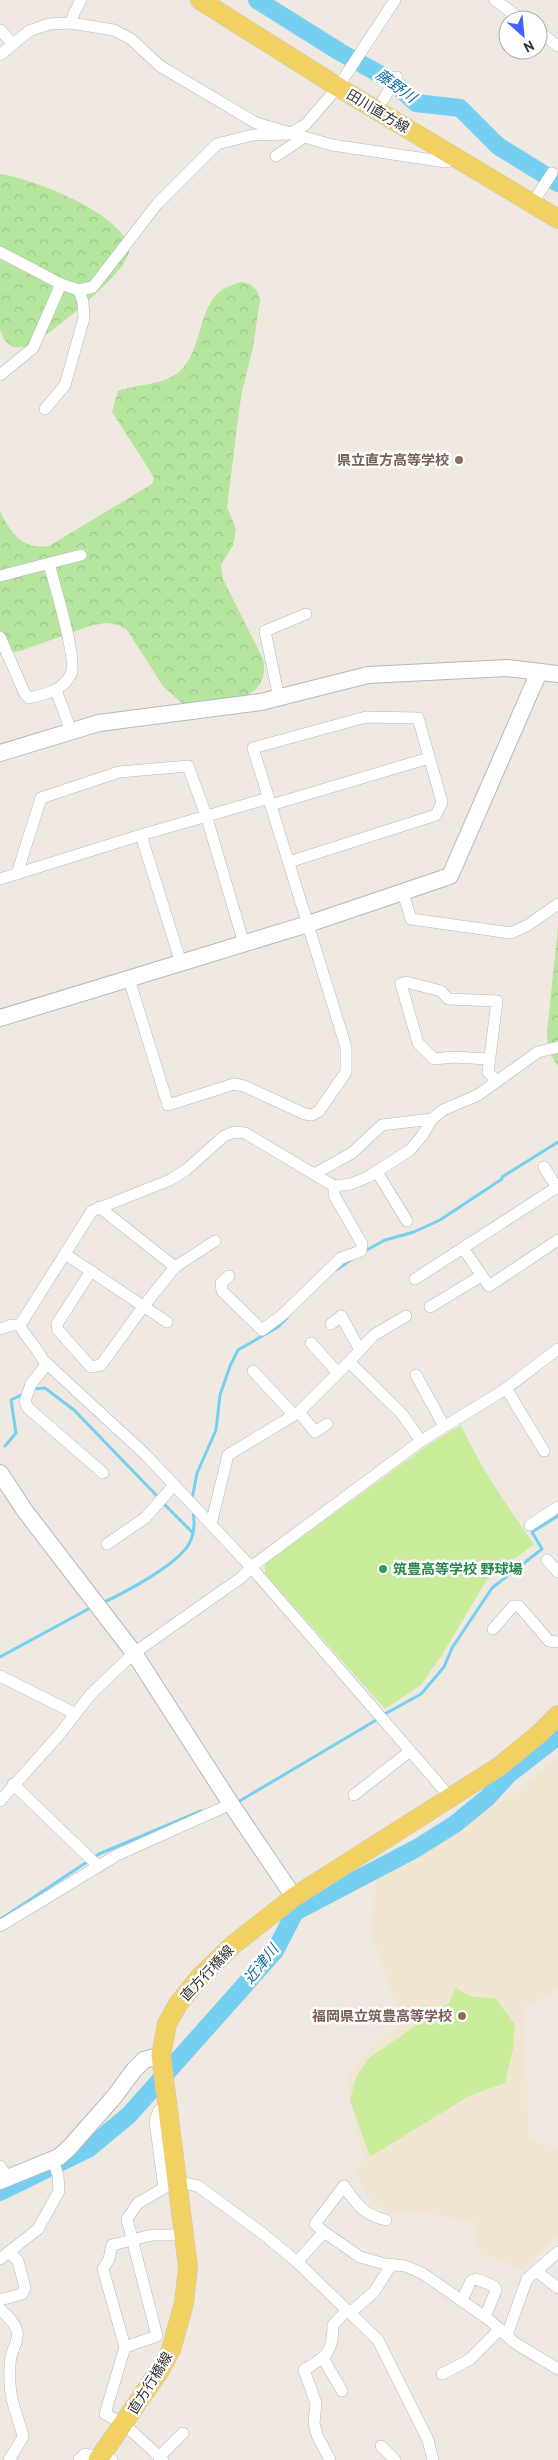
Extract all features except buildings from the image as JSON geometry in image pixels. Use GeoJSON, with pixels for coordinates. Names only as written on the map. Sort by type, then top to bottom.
{"type":"FeatureCollection","features":[{"type":"Feature","properties":{"kind":"main road","name":"田川直方線"},"geometry":{"type":"LineString","coordinates":[[200,0],[343,79],[457,159],[558,219]]}},
{"type":"Feature","properties":{"kind":"main road","name":"田川直方線"},"geometry":{"type":"LineString","coordinates":[[220,0],[343,79],[558,209]]}},
{"type":"Feature","properties":{"kind":"main road","name":"直方行橋線"},"geometry":{"type":"LineString","coordinates":[[103,2459],[160,2370],[178,2329],[184,2303],[188,2267],[161,2055],[168,2024],[178,2004],[199,1978],[234,1944],[294,1897],[500,1766],[540,1733],[558,1715]]}},
{"type":"Feature","properties":{"kind":"street"},"geometry":{"type":"LineString","coordinates":[[71,23],[74,12],[82,0]]}},
{"type":"Feature","properties":{"kind":"street"},"geometry":{"type":"LineString","coordinates":[[0,252],[61,284],[79,290],[92,287],[158,204],[205,154],[217,144],[253,135],[289,134],[305,125],[343,79],[358,53],[395,0]]}},
{"type":"Feature","properties":{"kind":"street"},"geometry":{"type":"LineString","coordinates":[[495,0],[508,10]]}},
{"type":"Feature","properties":{"kind":"street"},"geometry":{"type":"LineString","coordinates":[[0,54],[29,31],[42,26],[71,23],[114,30],[131,39],[160,66],[256,123],[332,145],[446,162],[457,159]]}},
{"type":"Feature","properties":{"kind":"street"},"geometry":{"type":"LineString","coordinates":[[0,30],[12,44]]}},
{"type":"Feature","properties":{"kind":"street"},"geometry":{"type":"LineString","coordinates":[[383,100],[397,77]]}},
{"type":"Feature","properties":{"kind":"street"},"geometry":{"type":"LineString","coordinates":[[276,156],[303,138]]}},
{"type":"Feature","properties":{"kind":"street"},"geometry":{"type":"LineString","coordinates":[[538,196],[552,173]]}},
{"type":"Feature","properties":{"kind":"street"},"geometry":{"type":"LineString","coordinates":[[0,375],[33,348],[61,284]]}},
{"type":"Feature","properties":{"kind":"street"},"geometry":{"type":"LineString","coordinates":[[44,410],[65,385],[84,318],[83,302],[79,290]]}},
{"type":"Feature","properties":{"kind":"street"},"geometry":{"type":"LineString","coordinates":[[0,576],[81,555]]}},
{"type":"Feature","properties":{"kind":"street"},"geometry":{"type":"LineString","coordinates":[[0,637],[25,694],[29,698],[56,690],[72,671],[71,650],[49,564]]}},
{"type":"Feature","properties":{"kind":"street"},"geometry":{"type":"LineString","coordinates":[[279,698],[265,631],[306,614]]}},
{"type":"Feature","properties":{"kind":"street"},"geometry":{"type":"LineString","coordinates":[[0,753],[99,723],[279,698],[346,679],[368,675],[507,668],[558,674]]}},
{"type":"Feature","properties":{"kind":"street"},"geometry":{"type":"LineString","coordinates":[[0,1018],[308,924],[450,876],[539,672]]}},
{"type":"Feature","properties":{"kind":"street"},"geometry":{"type":"LineString","coordinates":[[56,690],[71,731]]}},
{"type":"Feature","properties":{"kind":"street"},"geometry":{"type":"LineString","coordinates":[[129,979],[168,1104],[234,1084],[244,1086],[304,1114],[312,1115],[319,1112],[346,1072],[346,1047],[253,748],[366,717],[418,718],[442,802],[436,815],[289,862]]}},
{"type":"Feature","properties":{"kind":"street"},"geometry":{"type":"LineString","coordinates":[[0,879],[206,815],[270,802],[429,758]]}},
{"type":"Feature","properties":{"kind":"street"},"geometry":{"type":"LineString","coordinates":[[17,874],[41,798],[119,772],[188,766],[206,815],[244,944]]}},
{"type":"Feature","properties":{"kind":"street"},"geometry":{"type":"LineString","coordinates":[[141,835],[181,963]]}},
{"type":"Feature","properties":{"kind":"street"},"geometry":{"type":"LineString","coordinates":[[402,893],[411,919],[511,933],[528,926],[558,904]]}},
{"type":"Feature","properties":{"kind":"street"},"geometry":{"type":"LineString","coordinates":[[488,1059],[454,1057],[434,1059],[418,1043],[401,984],[406,982],[441,991],[448,999],[497,1001],[488,1059],[488,1072],[497,1081]]}},
{"type":"Feature","properties":{"kind":"street"},"geometry":{"type":"LineString","coordinates":[[20,1325],[92,1211],[170,1180],[186,1170],[224,1136],[234,1132],[245,1133],[257,1138],[316,1173],[334,1186],[351,1184],[377,1172],[410,1150],[422,1136],[432,1119],[443,1110],[478,1094],[538,1052],[558,1047]]}},
{"type":"Feature","properties":{"kind":"street"},"geometry":{"type":"LineString","coordinates":[[316,1173],[352,1153],[382,1125],[432,1119]]}},
{"type":"Feature","properties":{"kind":"street"},"geometry":{"type":"LineString","coordinates":[[414,1279],[557,1188],[544,1167]]}},
{"type":"Feature","properties":{"kind":"street"},"geometry":{"type":"LineString","coordinates":[[377,1172],[407,1221]]}},
{"type":"Feature","properties":{"kind":"street"},"geometry":{"type":"LineString","coordinates":[[229,1276],[221,1283],[222,1291],[262,1330],[281,1316],[340,1258],[361,1251],[362,1244],[334,1195],[334,1186]]}},
{"type":"Feature","properties":{"kind":"street"},"geometry":{"type":"LineString","coordinates":[[99,1207],[175,1267]]}},
{"type":"Feature","properties":{"kind":"street"},"geometry":{"type":"LineString","coordinates":[[463,1248],[481,1276],[490,1286],[558,1240]]}},
{"type":"Feature","properties":{"kind":"street"},"geometry":{"type":"LineString","coordinates":[[91,1271],[57,1324],[58,1330],[91,1367],[101,1365],[175,1267],[215,1241]]}},
{"type":"Feature","properties":{"kind":"street"},"geometry":{"type":"LineString","coordinates":[[65,1254],[167,1322]]}},
{"type":"Feature","properties":{"kind":"street"},"geometry":{"type":"LineString","coordinates":[[430,1307],[481,1276]]}},
{"type":"Feature","properties":{"kind":"street"},"geometry":{"type":"LineString","coordinates":[[331,1324],[342,1316],[360,1350]]}},
{"type":"Feature","properties":{"kind":"street"},"geometry":{"type":"LineString","coordinates":[[211,1524],[228,1455],[296,1414],[374,1335],[406,1316]]}},
{"type":"Feature","properties":{"kind":"street"},"geometry":{"type":"LineString","coordinates":[[0,1329],[12,1325],[20,1325]]}},
{"type":"Feature","properties":{"kind":"street"},"geometry":{"type":"LineString","coordinates":[[20,1325],[22,1331],[31,1340],[47,1364],[146,1455],[251,1567],[450,1798]]}},
{"type":"Feature","properties":{"kind":"street"},"geometry":{"type":"LineString","coordinates":[[311,1344],[338,1373]]}},
{"type":"Feature","properties":{"kind":"street"},"geometry":{"type":"LineString","coordinates":[[0,1801],[13,1784],[58,1736],[74,1713],[134,1653],[242,1577],[251,1567],[421,1440],[506,1388],[558,1349]]}},
{"type":"Feature","properties":{"kind":"street"},"geometry":{"type":"LineString","coordinates":[[349,1362],[402,1414],[421,1440]]}},
{"type":"Feature","properties":{"kind":"street"},"geometry":{"type":"LineString","coordinates":[[47,1364],[31,1384],[25,1401],[28,1408],[103,1473]]}},
{"type":"Feature","properties":{"kind":"street"},"geometry":{"type":"LineString","coordinates":[[253,1371],[315,1432],[327,1424]]}},
{"type":"Feature","properties":{"kind":"street"},"geometry":{"type":"LineString","coordinates":[[416,1375],[444,1426]]}},
{"type":"Feature","properties":{"kind":"street"},"geometry":{"type":"LineString","coordinates":[[506,1388],[544,1450]]}},
{"type":"Feature","properties":{"kind":"street"},"geometry":{"type":"LineString","coordinates":[[2,1480],[134,1653],[231,1804],[294,1897]]}},
{"type":"Feature","properties":{"kind":"street"},"geometry":{"type":"LineString","coordinates":[[107,1544],[145,1518],[174,1484]]}},
{"type":"Feature","properties":{"kind":"street"},"geometry":{"type":"LineString","coordinates":[[530,1525],[558,1507]]}},
{"type":"Feature","properties":{"kind":"street"},"geometry":{"type":"LineString","coordinates":[[546,1560],[558,1572]]}},
{"type":"Feature","properties":{"kind":"street"},"geometry":{"type":"LineString","coordinates":[[493,1629],[513,1606],[519,1606],[549,1641],[558,1642]]}},
{"type":"Feature","properties":{"kind":"street"},"geometry":{"type":"LineString","coordinates":[[0,1676],[74,1713]]}},
{"type":"Feature","properties":{"kind":"street"},"geometry":{"type":"LineString","coordinates":[[354,1795],[410,1751]]}},
{"type":"Feature","properties":{"kind":"street"},"geometry":{"type":"LineString","coordinates":[[13,1784],[98,1866]]}},
{"type":"Feature","properties":{"kind":"street"},"geometry":{"type":"LineString","coordinates":[[0,1926],[117,1855],[231,1804]]}},
{"type":"Feature","properties":{"kind":"street"},"geometry":{"type":"LineString","coordinates":[[3,2175],[53,2159],[69,2148],[114,2097],[134,2070],[144,2060],[161,2055]]}},
{"type":"Feature","properties":{"kind":"street"},"geometry":{"type":"LineString","coordinates":[[125,2347],[157,2336],[127,2219],[138,2202],[164,2188],[155,2121],[159,2110],[168,2108]]}},
{"type":"Feature","properties":{"kind":"street"},"geometry":{"type":"LineString","coordinates":[[0,2300],[22,2294],[26,2288],[18,2261],[4,2255],[38,2229],[59,2190],[58,2176],[53,2159]]}},
{"type":"Feature","properties":{"kind":"street"},"geometry":{"type":"LineString","coordinates":[[178,2182],[198,2186],[297,2262],[378,2340],[428,2440],[433,2460]]}},
{"type":"Feature","properties":{"kind":"street"},"geometry":{"type":"LineString","coordinates":[[386,2220],[372,2216],[356,2206],[344,2186],[315,2224],[360,2258],[405,2266],[422,2273],[485,2317],[515,2343],[558,2369]]}},
{"type":"Feature","properties":{"kind":"street"},"geometry":{"type":"LineString","coordinates":[[297,2262],[324,2232]]}},
{"type":"Feature","properties":{"kind":"street"},"geometry":{"type":"LineString","coordinates":[[183,2433],[161,2458],[124,2424],[105,2414],[125,2347],[104,2269],[109,2259],[112,2244],[152,2235],[184,2235]]}},
{"type":"Feature","properties":{"kind":"street"},"geometry":{"type":"LineString","coordinates":[[442,2374],[469,2360],[504,2332],[527,2279],[558,2252]]}},
{"type":"Feature","properties":{"kind":"street"},"geometry":{"type":"LineString","coordinates":[[330,2460],[317,2435],[314,2422],[316,2403],[304,2370],[330,2352],[333,2325],[374,2292],[392,2264]]}},
{"type":"Feature","properties":{"kind":"street"},"geometry":{"type":"LineString","coordinates":[[536,2271],[558,2288]]}},
{"type":"Feature","properties":{"kind":"street"},"geometry":{"type":"LineString","coordinates":[[462,2300],[471,2282],[476,2279],[494,2286],[496,2290],[485,2317]]}},
{"type":"Feature","properties":{"kind":"street"},"geometry":{"type":"LineString","coordinates":[[0,2310],[10,2318],[17,2330],[17,2344],[11,2356],[10,2385],[13,2409],[21,2425],[23,2437],[9,2460]]}},
{"type":"Feature","properties":{"kind":"street"},"geometry":{"type":"LineString","coordinates":[[323,2358],[342,2390]]}},
{"type":"Feature","properties":{"kind":"street"},"geometry":{"type":"LineString","coordinates":[[381,2446],[395,2460]]}},
{"type":"Feature","properties":{"kind":"street"},"geometry":{"type":"LineString","coordinates":[[79,2460],[85,2454],[103,2459]]}},
{"type":"Feature","properties":{"kind":"shaded area","name":"福岡県立筑豊高等学校"},"geometry":{"type":"Polygon","coordinates":[[[558,1756],[558,1988],[523,2010],[529,2138],[558,2150],[558,2235],[522,2270],[478,2252],[473,2222],[415,2211],[391,2214],[368,2198],[355,2172],[363,2159],[346,2079],[371,2049],[402,2022],[372,1935],[376,1877],[515,1793],[558,1756]]]}},
{"type":"Feature","properties":{"kind":"green space"},"geometry":{"type":"Polygon","coordinates":[[[0,174],[33,183],[76,200],[112,224],[124,237],[129,250],[126,260],[116,273],[86,303],[52,330],[25,347],[13,347],[5,341],[0,330],[0,174]]]}},
{"type":"Feature","properties":{"kind":"green space"},"geometry":{"type":"Polygon","coordinates":[[[241,282],[250,284],[257,291],[260,300],[253,347],[241,396],[227,507],[236,529],[233,545],[221,565],[223,579],[263,659],[264,674],[259,685],[251,693],[226,702],[186,707],[163,686],[127,630],[118,625],[107,623],[93,625],[20,651],[0,655],[0,511],[8,526],[18,538],[31,545],[49,546],[152,484],[154,478],[112,412],[118,391],[159,382],[174,376],[180,371],[193,352],[204,317],[215,297],[223,289],[241,282]]]}},
{"type":"Feature","properties":{"kind":"green space"},"geometry":{"type":"Polygon","coordinates":[[[558,926],[558,1067],[548,1050],[547,1033],[558,926]]]}},
{"type":"Feature","properties":{"kind":"green space","name":"筑豊高等学校 野球場"},"geometry":{"type":"Polygon","coordinates":[[[461,1425],[485,1471],[534,1544],[486,1581],[442,1655],[421,1685],[385,1709],[265,1574],[265,1564],[427,1446],[461,1425]]]}},
{"type":"Feature","properties":{"kind":"green space"},"geometry":{"type":"Polygon","coordinates":[[[456,1988],[470,1996],[496,1999],[515,2025],[513,2049],[505,2083],[469,2096],[370,2157],[350,2100],[356,2077],[369,2058],[449,2003],[456,1988]]]}},
{"type":"Feature","properties":{"kind":"waterway","name":"藤野川"},"geometry":{"type":"LineString","coordinates":[[257,0],[340,52],[392,81],[416,103],[460,108],[498,146],[558,183]]}},
{"type":"Feature","properties":{"kind":"waterway"},"geometry":{"type":"LineString","coordinates":[[363,1252],[385,1240],[414,1232],[440,1220],[502,1179],[502,1177],[558,1142]]}},
{"type":"Feature","properties":{"kind":"waterway"},"geometry":{"type":"LineString","coordinates":[[336,1270],[352,1259]]}},
{"type":"Feature","properties":{"kind":"waterway"},"geometry":{"type":"LineString","coordinates":[[192,1499],[197,1473],[216,1430],[220,1395],[238,1350],[278,1327],[287,1318]]}},
{"type":"Feature","properties":{"kind":"waterway"},"geometry":{"type":"LineString","coordinates":[[33,1389],[45,1388],[74,1410],[159,1498]]}},
{"type":"Feature","properties":{"kind":"waterway"},"geometry":{"type":"LineString","coordinates":[[5,1446],[16,1433],[11,1400],[25,1393]]}},
{"type":"Feature","properties":{"kind":"waterway"},"geometry":{"type":"LineString","coordinates":[[163,1503],[193,1533]]}},
{"type":"Feature","properties":{"kind":"waterway"},"geometry":{"type":"LineString","coordinates":[[102,1603],[149,1578],[183,1552],[189,1544],[193,1532],[193,1510]]}},
{"type":"Feature","properties":{"kind":"waterway"},"geometry":{"type":"LineString","coordinates":[[383,1715],[421,1694],[444,1667],[452,1648],[492,1588],[542,1549],[532,1532],[558,1516]]}},
{"type":"Feature","properties":{"kind":"waterway"},"geometry":{"type":"LineString","coordinates":[[0,1657],[92,1607]]}},
{"type":"Feature","properties":{"kind":"waterway"},"geometry":{"type":"LineString","coordinates":[[238,1802],[378,1719]]}},
{"type":"Feature","properties":{"kind":"waterway","name":"近津川"},"geometry":{"type":"LineString","coordinates":[[0,2192],[88,2149],[129,2115],[275,1951],[295,1912],[417,1848],[455,1824],[487,1798],[509,1774],[558,1736]]}},
{"type":"Feature","properties":{"kind":"waterway"},"geometry":{"type":"LineString","coordinates":[[1,1919],[99,1854],[201,1811]]}},
{"type":"Feature","properties":{"kind":"place","name":"県立直方高等学校"},"geometry":{"type":"Point","coordinates":[459,460]}},
{"type":"Feature","properties":{"kind":"place","name":"筑豊高等学校 野球場"},"geometry":{"type":"Point","coordinates":[383,1569]}},
{"type":"Feature","properties":{"kind":"place","name":"福岡県立筑豊高等学校"},"geometry":{"type":"Point","coordinates":[462,2016]}}]}
